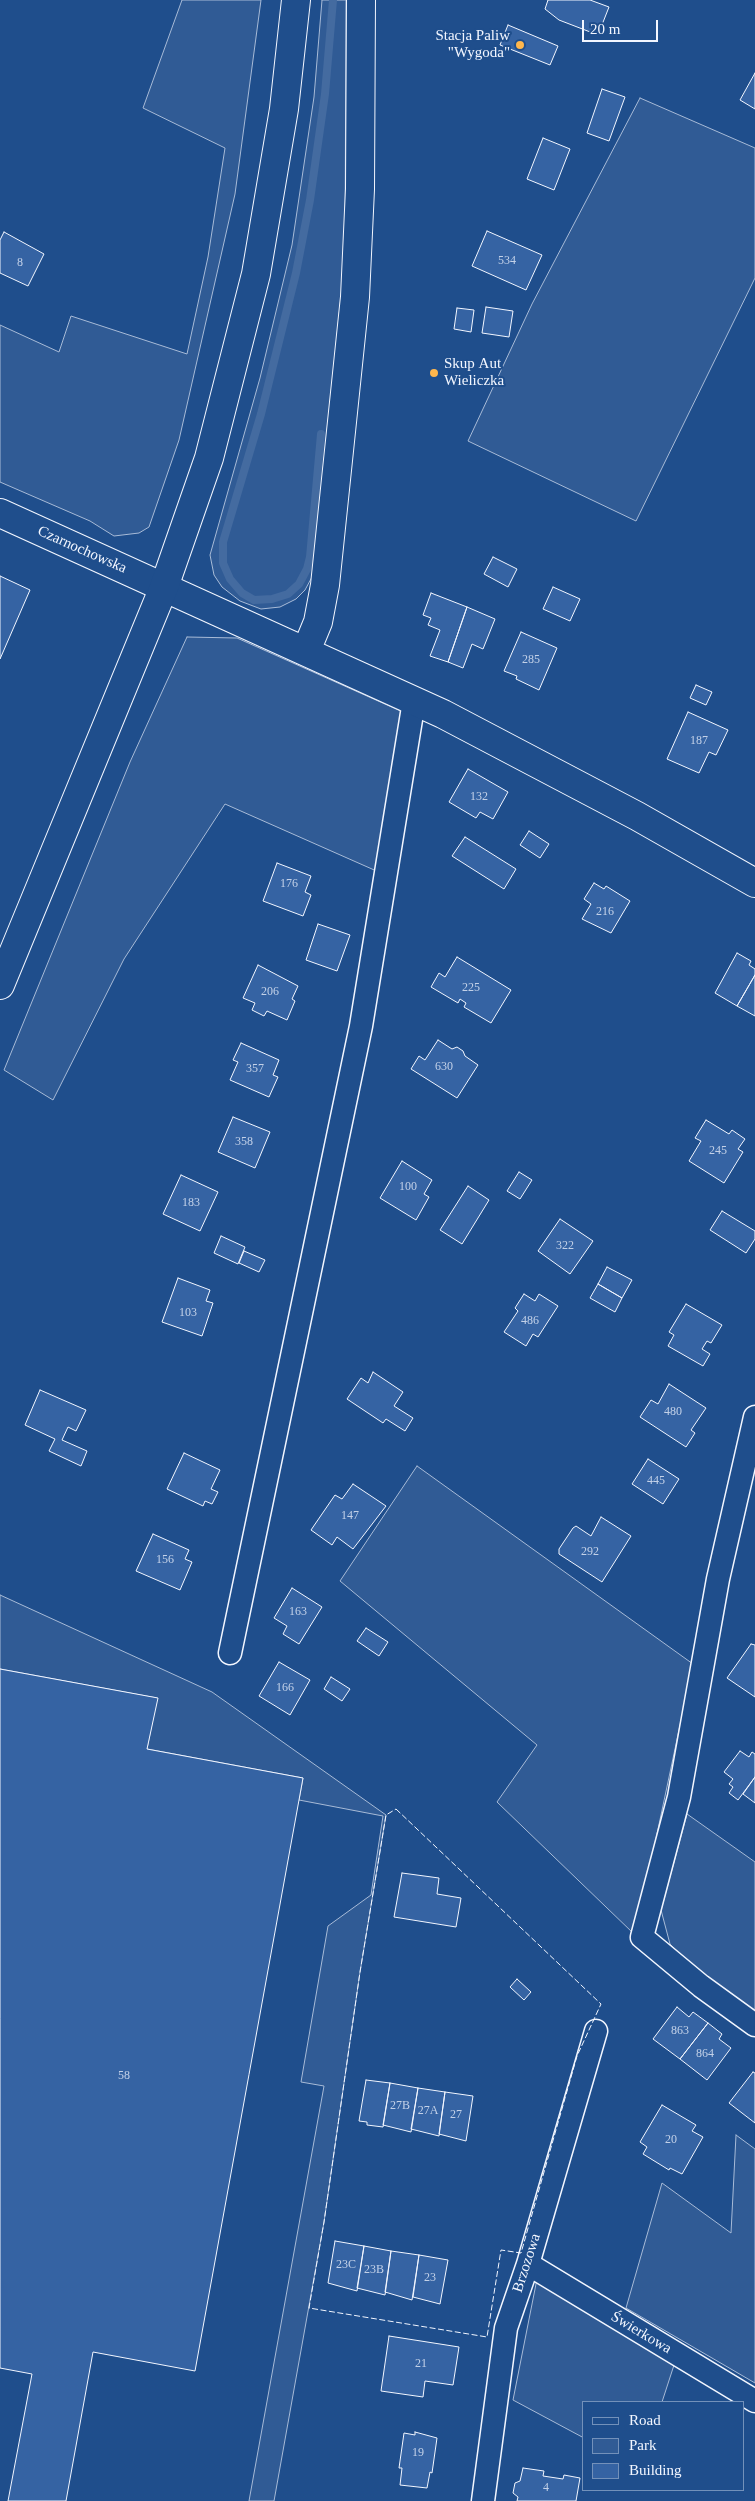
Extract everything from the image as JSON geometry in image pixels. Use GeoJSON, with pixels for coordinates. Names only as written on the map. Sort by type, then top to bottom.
{"type":"FeatureCollection","features":[{"type":"Feature","properties":{"kind":"street"},"geometry":{"type":"LineString","coordinates":[[0,985],[164,587],[209,458],[256,274],[284,109],[296,0]]}},
{"type":"Feature","properties":{"kind":"street"},"geometry":{"type":"LineString","coordinates":[[306,651],[318,622],[325,585],[355,297],[360,189],[361,0]]}},
{"type":"Feature","properties":{"kind":"street","name":"Czarnochowska"},"geometry":{"type":"LineString","coordinates":[[0,513],[414,701],[551,770],[755,884]]}},
{"type":"Feature","properties":{"kind":"street"},"geometry":{"type":"LineString","coordinates":[[230,1653],[362,1026],[414,701]]}},
{"type":"Feature","properties":{"kind":"street"},"geometry":{"type":"LineString","coordinates":[[755,1417],[718,1579],[678,1797],[642,1937],[701,1986],[755,2025]]}},
{"type":"Feature","properties":{"kind":"street","name":"Brzozowa"},"geometry":{"type":"LineString","coordinates":[[483,2501],[506,2328],[528,2264],[596,2030]]}},
{"type":"Feature","properties":{"kind":"street","name":"Świerkowa"},"geometry":{"type":"LineString","coordinates":[[528,2264],[755,2401]]}},
{"type":"Feature","properties":{"kind":"green space"},"geometry":{"type":"Polygon","coordinates":[[[182,0],[261,0],[235,194],[179,440],[149,527],[139,533],[114,536],[90,521],[0,482],[0,325],[59,352],[71,316],[187,354],[208,257],[225,148],[143,108],[182,0]]]}},
{"type":"Feature","properties":{"kind":"green space"},"geometry":{"type":"Polygon","coordinates":[[[322,0],[346,0],[345,258],[312,577],[305,590],[296,599],[280,607],[261,609],[240,601],[222,587],[214,575],[210,555],[260,378],[292,245],[314,97],[322,0]]]}},
{"type":"Feature","properties":{"kind":"green space"},"geometry":{"type":"Polygon","coordinates":[[[640,98],[755,148],[755,278],[636,521],[468,441],[532,304],[640,98]]]}},
{"type":"Feature","properties":{"kind":"green space"},"geometry":{"type":"Polygon","coordinates":[[[187,637],[237,638],[405,713],[381,873],[225,804],[124,959],[53,1100],[4,1070],[130,762],[187,637]]]}},
{"type":"Feature","properties":{"kind":"green space"},"geometry":{"type":"Polygon","coordinates":[[[417,1466],[693,1664],[654,1848],[633,1933],[497,1802],[537,1745],[340,1581],[417,1466]]]}},
{"type":"Feature","properties":{"kind":"green space"},"geometry":{"type":"Polygon","coordinates":[[[0,1595],[212,1692],[386,1815],[360,1972],[324,2222],[274,2501],[249,2501],[324,2086],[301,2082],[328,1926],[371,1895],[383,1816],[299,1800],[303,1778],[147,1749],[157,1698],[0,1669],[0,1595]]]}},
{"type":"Feature","properties":{"kind":"green space"},"geometry":{"type":"Polygon","coordinates":[[[687,1814],[755,1862],[755,2014],[693,1968],[670,1944],[661,1910],[687,1814]]]}},
{"type":"Feature","properties":{"kind":"green space"},"geometry":{"type":"Polygon","coordinates":[[[736,2135],[755,2149],[755,2383],[626,2308],[662,2183],[731,2233],[736,2135]]]}},
{"type":"Feature","properties":{"kind":"green space"},"geometry":{"type":"Polygon","coordinates":[[[537,2279],[675,2362],[662,2401],[582,2401],[582,2437],[513,2400],[537,2279]]]}},
{"type":"Feature","properties":{"kind":"building"},"geometry":{"type":"Polygon","coordinates":[[[548,0],[590,0],[609,7],[598,35],[559,20],[545,9],[548,0]]]}},
{"type":"Feature","properties":{"kind":"building"},"geometry":{"type":"Polygon","coordinates":[[[508,25],[558,46],[550,65],[500,45],[508,25]]]}},
{"type":"Feature","properties":{"kind":"building"},"geometry":{"type":"Polygon","coordinates":[[[755,73],[755,109],[740,100],[755,73]]]}},
{"type":"Feature","properties":{"kind":"building"},"geometry":{"type":"Polygon","coordinates":[[[602,89],[625,97],[609,141],[587,133],[602,89]]]}},
{"type":"Feature","properties":{"kind":"building"},"geometry":{"type":"Polygon","coordinates":[[[543,138],[570,149],[554,190],[527,179],[543,138]]]}},
{"type":"Feature","properties":{"kind":"building"},"geometry":{"type":"Polygon","coordinates":[[[487,231],[542,255],[526,290],[472,266],[487,231]]]}},
{"type":"Feature","properties":{"kind":"building"},"geometry":{"type":"Polygon","coordinates":[[[4,232],[44,254],[28,286],[0,273],[0,240],[4,232]]]}},
{"type":"Feature","properties":{"kind":"building"},"geometry":{"type":"Polygon","coordinates":[[[486,307],[513,311],[509,337],[482,333],[486,307]]]}},
{"type":"Feature","properties":{"kind":"building"},"geometry":{"type":"Polygon","coordinates":[[[457,308],[474,310],[471,332],[454,329],[457,308]]]}},
{"type":"Feature","properties":{"kind":"building"},"geometry":{"type":"Polygon","coordinates":[[[493,557],[517,569],[508,587],[484,574],[493,557]]]}},
{"type":"Feature","properties":{"kind":"building"},"geometry":{"type":"Polygon","coordinates":[[[0,576],[30,590],[0,659],[0,576]]]}},
{"type":"Feature","properties":{"kind":"building"},"geometry":{"type":"Polygon","coordinates":[[[553,587],[580,599],[570,621],[543,609],[553,587]]]}},
{"type":"Feature","properties":{"kind":"building"},"geometry":{"type":"Polygon","coordinates":[[[431,593],[467,607],[448,662],[430,656],[440,630],[428,625],[431,618],[423,615],[431,593]]]}},
{"type":"Feature","properties":{"kind":"building"},"geometry":{"type":"Polygon","coordinates":[[[467,607],[495,619],[483,649],[472,644],[463,668],[448,662],[467,607]]]}},
{"type":"Feature","properties":{"kind":"building"},"geometry":{"type":"Polygon","coordinates":[[[521,632],[557,648],[539,690],[516,679],[517,676],[504,671],[521,632]]]}},
{"type":"Feature","properties":{"kind":"building"},"geometry":{"type":"Polygon","coordinates":[[[696,685],[712,692],[706,705],[690,698],[696,685]]]}},
{"type":"Feature","properties":{"kind":"building"},"geometry":{"type":"Polygon","coordinates":[[[688,712],[728,730],[716,755],[709,752],[699,773],[667,759],[688,712]]]}},
{"type":"Feature","properties":{"kind":"building"},"geometry":{"type":"Polygon","coordinates":[[[468,769],[508,792],[493,819],[480,812],[476,818],[449,802],[468,769]]]}},
{"type":"Feature","properties":{"kind":"building"},"geometry":{"type":"Polygon","coordinates":[[[529,831],[549,844],[540,858],[520,845],[529,831]]]}},
{"type":"Feature","properties":{"kind":"building"},"geometry":{"type":"Polygon","coordinates":[[[465,837],[516,869],[504,889],[452,856],[465,837]]]}},
{"type":"Feature","properties":{"kind":"building"},"geometry":{"type":"Polygon","coordinates":[[[277,863],[311,876],[305,892],[311,895],[303,916],[263,901],[277,863]]]}},
{"type":"Feature","properties":{"kind":"building"},"geometry":{"type":"Polygon","coordinates":[[[594,883],[604,889],[606,886],[630,901],[611,933],[582,919],[591,904],[584,899],[594,883]]]}},
{"type":"Feature","properties":{"kind":"building"},"geometry":{"type":"Polygon","coordinates":[[[318,924],[350,935],[337,971],[306,960],[318,924]]]}},
{"type":"Feature","properties":{"kind":"building"},"geometry":{"type":"Polygon","coordinates":[[[737,953],[751,961],[749,965],[755,969],[755,975],[737,1006],[715,993],[737,953]]]}},
{"type":"Feature","properties":{"kind":"building"},"geometry":{"type":"Polygon","coordinates":[[[457,957],[511,990],[491,1023],[464,1007],[466,1003],[460,999],[458,1003],[431,987],[439,973],[445,977],[457,957]]]}},
{"type":"Feature","properties":{"kind":"building"},"geometry":{"type":"Polygon","coordinates":[[[258,965],[298,986],[292,999],[295,1001],[287,1020],[267,1011],[264,1016],[252,1010],[255,1003],[243,998],[258,965]]]}},
{"type":"Feature","properties":{"kind":"building"},"geometry":{"type":"Polygon","coordinates":[[[755,975],[755,1016],[737,1006],[755,975]]]}},
{"type":"Feature","properties":{"kind":"building"},"geometry":{"type":"Polygon","coordinates":[[[438,1040],[452,1049],[457,1047],[463,1051],[465,1056],[478,1065],[457,1098],[411,1069],[419,1056],[425,1060],[438,1040]]]}},
{"type":"Feature","properties":{"kind":"building"},"geometry":{"type":"Polygon","coordinates":[[[241,1043],[279,1060],[273,1075],[278,1077],[269,1097],[230,1080],[238,1062],[233,1060],[241,1043]]]}},
{"type":"Feature","properties":{"kind":"building"},"geometry":{"type":"Polygon","coordinates":[[[233,1117],[270,1132],[255,1168],[218,1152],[233,1117]]]}},
{"type":"Feature","properties":{"kind":"building"},"geometry":{"type":"Polygon","coordinates":[[[706,1120],[729,1134],[732,1130],[745,1139],[738,1149],[743,1152],[724,1183],[689,1161],[701,1141],[695,1138],[706,1120]]]}},
{"type":"Feature","properties":{"kind":"building"},"geometry":{"type":"Polygon","coordinates":[[[402,1161],[432,1180],[424,1194],[429,1197],[416,1220],[380,1198],[402,1161]]]}},
{"type":"Feature","properties":{"kind":"building"},"geometry":{"type":"Polygon","coordinates":[[[519,1172],[532,1180],[520,1199],[507,1191],[519,1172]]]}},
{"type":"Feature","properties":{"kind":"building"},"geometry":{"type":"Polygon","coordinates":[[[181,1175],[218,1192],[200,1231],[163,1214],[181,1175]]]}},
{"type":"Feature","properties":{"kind":"building"},"geometry":{"type":"Polygon","coordinates":[[[468,1186],[489,1200],[462,1244],[440,1230],[468,1186]]]}},
{"type":"Feature","properties":{"kind":"building"},"geometry":{"type":"Polygon","coordinates":[[[722,1211],[755,1231],[755,1239],[746,1253],[710,1230],[722,1211]]]}},
{"type":"Feature","properties":{"kind":"building"},"geometry":{"type":"Polygon","coordinates":[[[560,1219],[593,1241],[570,1274],[538,1251],[560,1219]]]}},
{"type":"Feature","properties":{"kind":"building"},"geometry":{"type":"Polygon","coordinates":[[[221,1236],[245,1247],[238,1264],[214,1253],[221,1236]]]}},
{"type":"Feature","properties":{"kind":"building"},"geometry":{"type":"Polygon","coordinates":[[[244,1251],[265,1260],[259,1272],[239,1263],[244,1251]]]}},
{"type":"Feature","properties":{"kind":"building"},"geometry":{"type":"Polygon","coordinates":[[[607,1267],[632,1280],[622,1298],[598,1284],[607,1267]]]}},
{"type":"Feature","properties":{"kind":"building"},"geometry":{"type":"Polygon","coordinates":[[[178,1278],[210,1290],[206,1301],[213,1303],[202,1336],[162,1322],[178,1278]]]}},
{"type":"Feature","properties":{"kind":"building"},"geometry":{"type":"Polygon","coordinates":[[[598,1284],[622,1298],[615,1312],[590,1298],[598,1284]]]}},
{"type":"Feature","properties":{"kind":"building"},"geometry":{"type":"Polygon","coordinates":[[[524,1294],[535,1301],[539,1294],[558,1306],[538,1337],[533,1334],[526,1346],[504,1332],[518,1311],[515,1308],[524,1294]]]}},
{"type":"Feature","properties":{"kind":"building"},"geometry":{"type":"Polygon","coordinates":[[[686,1304],[722,1325],[711,1343],[707,1341],[702,1349],[710,1354],[703,1366],[668,1346],[674,1335],[669,1332],[686,1304]]]}},
{"type":"Feature","properties":{"kind":"building"},"geometry":{"type":"Polygon","coordinates":[[[373,1372],[403,1392],[394,1406],[413,1418],[405,1431],[386,1419],[383,1423],[347,1399],[361,1378],[368,1383],[373,1372]]]}},
{"type":"Feature","properties":{"kind":"building"},"geometry":{"type":"Polygon","coordinates":[[[669,1384],[706,1408],[691,1430],[695,1433],[686,1447],[640,1417],[651,1400],[658,1404],[669,1384]]]}},
{"type":"Feature","properties":{"kind":"building"},"geometry":{"type":"Polygon","coordinates":[[[40,1390],[86,1410],[76,1431],[68,1427],[62,1440],[87,1451],[81,1466],[49,1451],[55,1439],[25,1425],[40,1390]]]}},
{"type":"Feature","properties":{"kind":"building"},"geometry":{"type":"Polygon","coordinates":[[[184,1453],[220,1470],[211,1489],[218,1492],[212,1504],[205,1501],[203,1506],[167,1489],[184,1453]]]}},
{"type":"Feature","properties":{"kind":"building"},"geometry":{"type":"Polygon","coordinates":[[[648,1459],[679,1479],[663,1504],[632,1484],[648,1459]]]}},
{"type":"Feature","properties":{"kind":"building"},"geometry":{"type":"Polygon","coordinates":[[[353,1484],[386,1506],[353,1549],[337,1537],[332,1545],[311,1530],[335,1495],[342,1499],[353,1484]]]}},
{"type":"Feature","properties":{"kind":"building"},"geometry":{"type":"Polygon","coordinates":[[[601,1517],[631,1536],[602,1582],[559,1554],[559,1549],[573,1528],[576,1526],[591,1536],[601,1517]]]}},
{"type":"Feature","properties":{"kind":"building"},"geometry":{"type":"Polygon","coordinates":[[[153,1534],[189,1550],[185,1559],[192,1562],[180,1590],[136,1571],[153,1534]]]}},
{"type":"Feature","properties":{"kind":"building"},"geometry":{"type":"Polygon","coordinates":[[[292,1588],[322,1607],[299,1644],[283,1634],[287,1626],[274,1618],[292,1588]]]}},
{"type":"Feature","properties":{"kind":"building"},"geometry":{"type":"Polygon","coordinates":[[[366,1628],[388,1642],[379,1656],[357,1641],[366,1628]]]}},
{"type":"Feature","properties":{"kind":"building"},"geometry":{"type":"Polygon","coordinates":[[[751,1644],[755,1645],[755,1697],[727,1678],[751,1644]]]}},
{"type":"Feature","properties":{"kind":"building"},"geometry":{"type":"Polygon","coordinates":[[[279,1662],[310,1680],[290,1715],[259,1696],[279,1662]]]}},
{"type":"Feature","properties":{"kind":"building"},"geometry":{"type":"Polygon","coordinates":[[[0,1669],[158,1698],[147,1749],[303,1778],[195,2371],[93,2352],[66,2501],[8,2501],[32,2374],[0,2368],[0,1669]]]}},
{"type":"Feature","properties":{"kind":"building"},"geometry":{"type":"Polygon","coordinates":[[[331,1677],[350,1689],[342,1701],[324,1689],[331,1677]]]}},
{"type":"Feature","properties":{"kind":"building"},"geometry":{"type":"Polygon","coordinates":[[[740,1751],[749,1757],[752,1752],[755,1754],[755,1777],[738,1800],[729,1793],[733,1787],[729,1784],[733,1779],[724,1772],[740,1751]]]}},
{"type":"Feature","properties":{"kind":"building"},"geometry":{"type":"Polygon","coordinates":[[[755,1777],[755,1803],[743,1794],[755,1777]]]}},
{"type":"Feature","properties":{"kind":"building"},"geometry":{"type":"Polygon","coordinates":[[[402,1873],[439,1878],[437,1894],[461,1898],[456,1927],[394,1917],[402,1873]]]}},
{"type":"Feature","properties":{"kind":"building"},"geometry":{"type":"Polygon","coordinates":[[[517,1979],[531,1992],[524,2000],[510,1987],[517,1979]]]}},
{"type":"Feature","properties":{"kind":"building"},"geometry":{"type":"Polygon","coordinates":[[[677,2007],[689,2017],[693,2012],[708,2023],[680,2059],[653,2039],[677,2007]]]}},
{"type":"Feature","properties":{"kind":"building"},"geometry":{"type":"Polygon","coordinates":[[[708,2023],[722,2034],[719,2039],[731,2048],[707,2080],[680,2059],[708,2023]]]}},
{"type":"Feature","properties":{"kind":"building"},"geometry":{"type":"Polygon","coordinates":[[[753,2072],[755,2073],[755,2123],[729,2103],[753,2072]]]}},
{"type":"Feature","properties":{"kind":"building"},"geometry":{"type":"Polygon","coordinates":[[[366,2080],[390,2083],[383,2127],[367,2125],[367,2122],[359,2121],[366,2080]]]}},
{"type":"Feature","properties":{"kind":"building"},"geometry":{"type":"Polygon","coordinates":[[[390,2083],[418,2088],[411,2132],[383,2125],[390,2083]]]}},
{"type":"Feature","properties":{"kind":"building"},"geometry":{"type":"Polygon","coordinates":[[[418,2088],[445,2092],[439,2136],[411,2129],[418,2088]]]}},
{"type":"Feature","properties":{"kind":"building"},"geometry":{"type":"Polygon","coordinates":[[[445,2092],[473,2096],[466,2141],[439,2134],[445,2092]]]}},
{"type":"Feature","properties":{"kind":"building"},"geometry":{"type":"Polygon","coordinates":[[[662,2105],[696,2125],[692,2131],[703,2137],[682,2174],[670,2168],[669,2170],[643,2154],[647,2147],[640,2142],[662,2105]]]}},
{"type":"Feature","properties":{"kind":"building"},"geometry":{"type":"Polygon","coordinates":[[[335,2241],[364,2246],[357,2291],[328,2283],[335,2241]]]}},
{"type":"Feature","properties":{"kind":"building"},"geometry":{"type":"Polygon","coordinates":[[[364,2246],[391,2251],[385,2295],[357,2288],[364,2246]]]}},
{"type":"Feature","properties":{"kind":"building"},"geometry":{"type":"Polygon","coordinates":[[[391,2251],[419,2255],[412,2300],[385,2292],[391,2251]]]}},
{"type":"Feature","properties":{"kind":"building"},"geometry":{"type":"Polygon","coordinates":[[[419,2255],[448,2260],[440,2304],[413,2297],[419,2255]]]}},
{"type":"Feature","properties":{"kind":"building"},"geometry":{"type":"Polygon","coordinates":[[[389,2336],[459,2347],[453,2385],[425,2381],[423,2397],[381,2391],[389,2336]]]}},
{"type":"Feature","properties":{"kind":"building"},"geometry":{"type":"Polygon","coordinates":[[[415,2432],[437,2438],[432,2473],[430,2472],[427,2488],[400,2485],[402,2468],[399,2468],[404,2433],[415,2435],[415,2432]]]}},
{"type":"Feature","properties":{"kind":"building"},"geometry":{"type":"Polygon","coordinates":[[[523,2468],[544,2471],[543,2476],[563,2479],[564,2475],[580,2478],[576,2501],[517,2501],[518,2497],[513,2493],[515,2483],[520,2481],[523,2468]]]}},
{"type":"Feature","properties":{"kind":"waterway"},"geometry":{"type":"LineString","coordinates":[[321,434],[310,557],[307,569],[299,584],[288,594],[272,599],[254,600],[242,593],[230,579],[223,563],[223,542],[261,414],[296,273],[310,200],[325,94],[333,0]]}},
{"type":"Feature","properties":{"kind":"fence"},"geometry":{"type":"LineString","coordinates":[[396,1809],[601,2004],[577,2056],[521,2253],[501,2250],[487,2337],[309,2308],[324,2222],[360,1972],[386,1815],[396,1809]]}},
{"type":"Feature","properties":{"kind":"place","name":"Stacja Paliw \"Wygoda\""},"geometry":{"type":"Point","coordinates":[520,45]}},
{"type":"Feature","properties":{"kind":"place","name":"Skup Aut Wieliczka"},"geometry":{"type":"Point","coordinates":[434,373]}}]}
